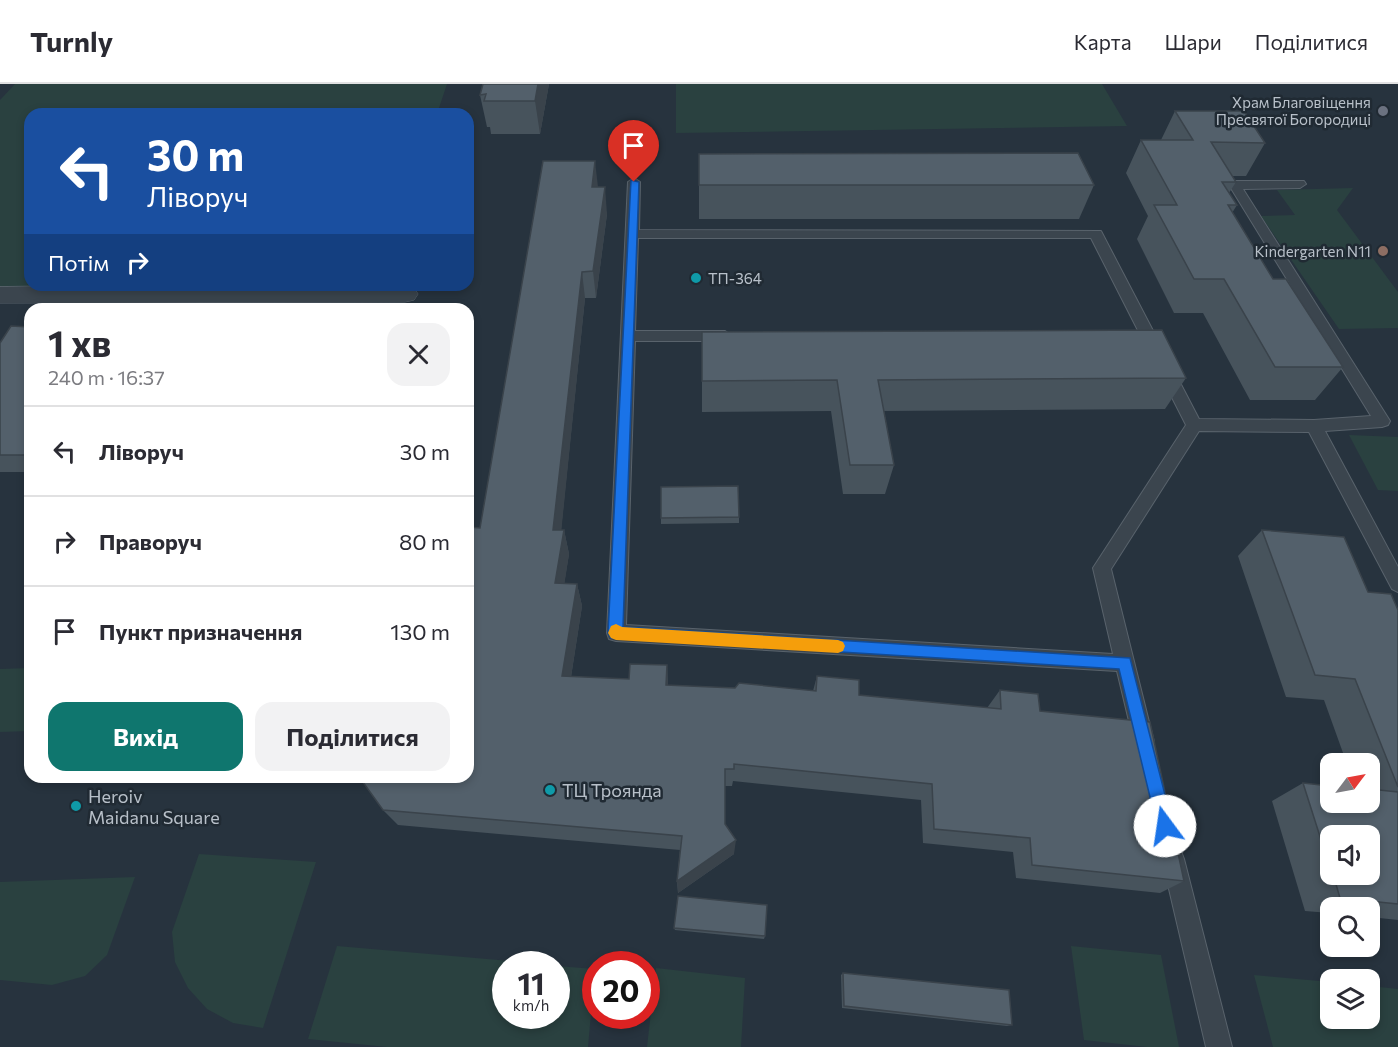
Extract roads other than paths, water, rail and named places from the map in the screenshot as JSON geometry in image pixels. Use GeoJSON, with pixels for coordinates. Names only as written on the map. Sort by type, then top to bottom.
{"type":"FeatureCollection","features":[{"type":"Feature","properties":{"kind":"street"},"geometry":{"type":"LineString","coordinates":[[0,295],[230,291]]}},
{"type":"Feature","properties":{"kind":"lane"},"geometry":{"type":"LineString","coordinates":[[634,182],[616,633],[1125,663]]}},
{"type":"Feature","properties":{"kind":"lane"},"geometry":{"type":"LineString","coordinates":[[1194,425],[1314,426],[1382,421],[1235,185],[1300,184]]}},
{"type":"Feature","properties":{"kind":"lane"},"geometry":{"type":"LineString","coordinates":[[632,234],[1096,234],[1194,425]]}},
{"type":"Feature","properties":{"kind":"lane"},"geometry":{"type":"LineString","coordinates":[[1125,333],[1148,333]]}},
{"type":"Feature","properties":{"kind":"lane"},"geometry":{"type":"LineString","coordinates":[[628,336],[734,336]]}},
{"type":"Feature","properties":{"kind":"lane"},"geometry":{"type":"LineString","coordinates":[[1148,756],[1102,568],[1194,425]]}},
{"type":"Feature","properties":{"kind":"lane"},"geometry":{"type":"LineString","coordinates":[[1314,426],[1398,584]]}},
{"type":"Feature","properties":{"kind":"lane"},"geometry":{"type":"LineString","coordinates":[[1168,837],[1219,1047]]}},
{"type":"Feature","properties":{"kind":"place","name":"Храм Благовіщення Пресвятої Богородиці"},"geometry":{"type":"Point","coordinates":[1383,111]}},
{"type":"Feature","properties":{"kind":"place","name":"Kindergarten N11"},"geometry":{"type":"Point","coordinates":[1383,251]}},
{"type":"Feature","properties":{"kind":"place","name":"ТП-364"},"geometry":{"type":"Point","coordinates":[696,278]}},
{"type":"Feature","properties":{"kind":"place","name":"ТЦ Троянда"},"geometry":{"type":"Point","coordinates":[550,790]}},
{"type":"Feature","properties":{"kind":"place","name":"Heroiv Maidanu Square"},"geometry":{"type":"Point","coordinates":[76,806]}}]}
